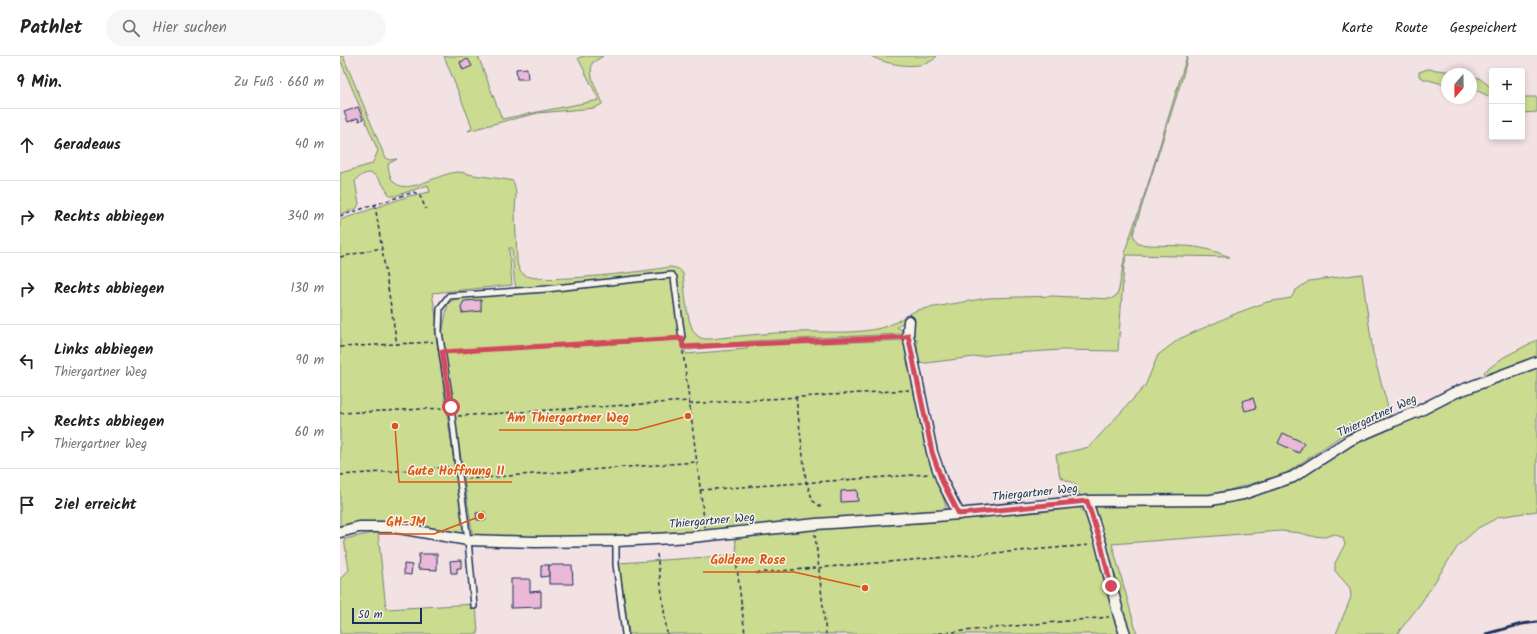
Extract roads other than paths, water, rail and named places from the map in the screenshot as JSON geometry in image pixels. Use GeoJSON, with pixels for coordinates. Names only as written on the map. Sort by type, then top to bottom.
{"type":"FeatureCollection","features":[{"type":"Feature","properties":{"kind":"street"},"geometry":{"type":"LineString","coordinates":[[909,321],[908,335],[932,452],[939,473],[959,514]]}},
{"type":"Feature","properties":{"kind":"street","name":"Thiergartner Weg"},"geometry":{"type":"LineString","coordinates":[[340,532],[359,528],[394,527],[468,540],[535,542],[616,541],[706,536],[816,524],[959,514],[1087,501],[1211,500],[1243,494],[1293,477],[1350,440],[1419,411],[1454,393],[1537,362]]}},
{"type":"Feature","properties":{"kind":"street","name":"Thiergartner Weg"},"geometry":{"type":"LineString","coordinates":[[1087,501],[1101,544],[1125,634]]}},
{"type":"Feature","properties":{"kind":"lane"},"geometry":{"type":"LineString","coordinates":[[474,606],[468,540],[451,407],[439,332],[440,308],[449,296],[546,289],[672,275],[674,278],[682,338]]}},
{"type":"Feature","properties":{"kind":"lane"},"geometry":{"type":"LineString","coordinates":[[616,541],[616,564],[625,634]]}},
{"type":"Feature","properties":{"kind":"railway"},"geometry":{"type":"LineString","coordinates":[[1486,634],[1522,624],[1537,622]]}},
{"type":"Feature","properties":{"kind":"place","name":"Am Thiergartner Weg"},"geometry":{"type":"Point","coordinates":[688,416]}},
{"type":"Feature","properties":{"kind":"place","name":"Gute Hoffnung II"},"geometry":{"type":"Point","coordinates":[395,426]}},
{"type":"Feature","properties":{"kind":"place","name":"GH-JM"},"geometry":{"type":"Point","coordinates":[481,516]}},
{"type":"Feature","properties":{"kind":"place","name":"Goldene Rose"},"geometry":{"type":"Point","coordinates":[865,588]}}]}
